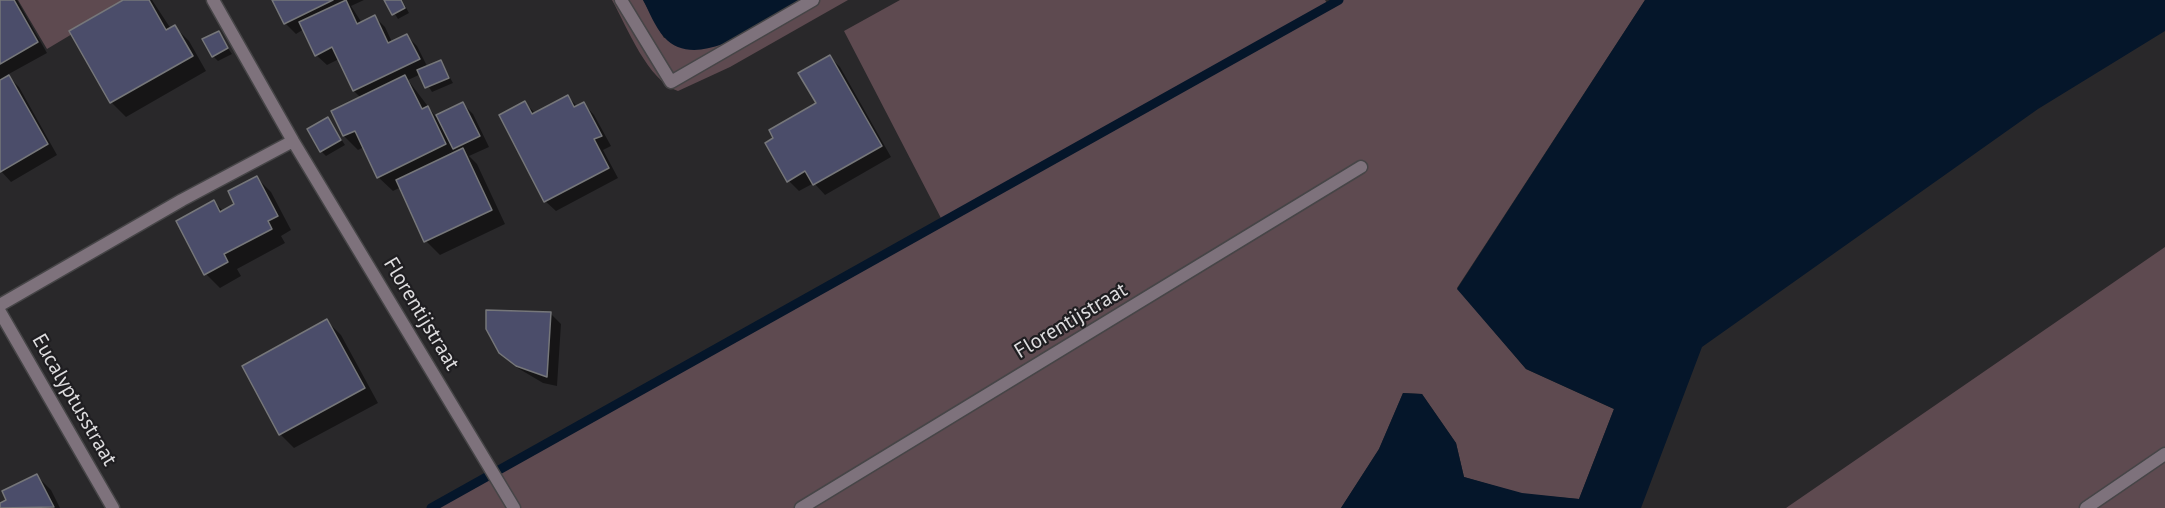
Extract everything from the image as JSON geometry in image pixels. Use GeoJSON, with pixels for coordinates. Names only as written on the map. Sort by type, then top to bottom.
{"type":"FeatureCollection","features":[{"type":"Feature","properties":{"kind":"street","name":"Florentijstraat"},"geometry":{"type":"LineString","coordinates":[[213,0],[293,141],[514,508]]}},
{"type":"Feature","properties":{"kind":"street"},"geometry":{"type":"LineString","coordinates":[[621,0],[670,82],[813,0]]}},
{"type":"Feature","properties":{"kind":"street"},"geometry":{"type":"LineString","coordinates":[[0,304],[182,200],[293,141]]}},
{"type":"Feature","properties":{"kind":"street","name":"Florentijstraat"},"geometry":{"type":"LineString","coordinates":[[801,508],[1361,167]]}},
{"type":"Feature","properties":{"kind":"street","name":"Eucalyptusstraat"},"geometry":{"type":"LineString","coordinates":[[0,312],[113,508]]}},
{"type":"Feature","properties":{"kind":"street"},"geometry":{"type":"LineString","coordinates":[[2086,508],[2165,454]]}},
{"type":"Feature","properties":{"kind":"shaded area"},"geometry":{"type":"Polygon","coordinates":[[[18,0],[129,0],[47,49],[18,0]]]}},
{"type":"Feature","properties":{"kind":"shaded area"},"geometry":{"type":"Polygon","coordinates":[[[612,0],[643,0],[664,38],[802,0],[848,0],[730,67],[678,91],[667,85],[648,65],[612,0]]]}},
{"type":"Feature","properties":{"kind":"shaded area"},"geometry":{"type":"Polygon","coordinates":[[[900,0],[1325,0],[1329,6],[1339,0],[1645,0],[1457,288],[1526,369],[1614,409],[1579,499],[1522,494],[1464,477],[1456,443],[1422,394],[1403,393],[1379,449],[1341,508],[431,508],[943,222],[844,31],[900,0]]]}},
{"type":"Feature","properties":{"kind":"shaded area"},"geometry":{"type":"Polygon","coordinates":[[[2165,247],[2165,508],[1786,508],[2165,247]]]}},
{"type":"Feature","properties":{"kind":"water"},"geometry":{"type":"Polygon","coordinates":[[[643,0],[802,0],[733,40],[714,47],[695,50],[678,47],[664,37],[643,0]]]}},
{"type":"Feature","properties":{"kind":"water"},"geometry":{"type":"Polygon","coordinates":[[[1645,0],[2165,0],[2165,31],[2038,109],[1702,347],[1641,508],[1341,508],[1379,449],[1403,393],[1422,394],[1456,443],[1464,477],[1522,493],[1579,499],[1614,409],[1526,369],[1457,289],[1645,0]]]}},
{"type":"Feature","properties":{"kind":"building"},"geometry":{"type":"Polygon","coordinates":[[[0,0],[14,0],[38,42],[0,64],[0,0]]]}},
{"type":"Feature","properties":{"kind":"building"},"geometry":{"type":"Polygon","coordinates":[[[123,0],[149,0],[166,30],[175,25],[193,56],[110,103],[69,31],[123,0]]]}},
{"type":"Feature","properties":{"kind":"building"},"geometry":{"type":"Polygon","coordinates":[[[272,0],[333,0],[284,24],[272,0]]]}},
{"type":"Feature","properties":{"kind":"building"},"geometry":{"type":"Polygon","coordinates":[[[346,0],[357,24],[375,15],[388,43],[407,34],[420,59],[353,91],[332,47],[315,56],[299,22],[346,0]]]}},
{"type":"Feature","properties":{"kind":"building"},"geometry":{"type":"Polygon","coordinates":[[[384,0],[401,0],[405,8],[392,15],[384,0]]]}},
{"type":"Feature","properties":{"kind":"building"},"geometry":{"type":"Polygon","coordinates":[[[219,31],[228,48],[212,57],[202,39],[219,31]]]}},
{"type":"Feature","properties":{"kind":"building"},"geometry":{"type":"Polygon","coordinates":[[[830,55],[882,146],[813,185],[805,171],[787,182],[765,143],[773,138],[769,130],[816,103],[798,73],[830,55]]]}},
{"type":"Feature","properties":{"kind":"building"},"geometry":{"type":"Polygon","coordinates":[[[441,60],[449,78],[425,88],[417,70],[441,60]]]}},
{"type":"Feature","properties":{"kind":"building"},"geometry":{"type":"Polygon","coordinates":[[[9,75],[48,144],[0,172],[0,80],[9,75]]]}},
{"type":"Feature","properties":{"kind":"building"},"geometry":{"type":"Polygon","coordinates":[[[405,75],[422,109],[428,106],[446,144],[377,178],[355,131],[343,136],[331,111],[405,75]]]}},
{"type":"Feature","properties":{"kind":"building"},"geometry":{"type":"Polygon","coordinates":[[[568,95],[574,107],[584,102],[602,136],[594,139],[609,168],[544,202],[499,115],[525,101],[532,114],[568,95]]]}},
{"type":"Feature","properties":{"kind":"building"},"geometry":{"type":"Polygon","coordinates":[[[463,102],[480,136],[453,149],[436,115],[463,102]]]}},
{"type":"Feature","properties":{"kind":"building"},"geometry":{"type":"Polygon","coordinates":[[[328,117],[341,140],[320,152],[307,129],[328,117]]]}},
{"type":"Feature","properties":{"kind":"building"},"geometry":{"type":"Polygon","coordinates":[[[463,148],[492,210],[424,242],[396,180],[463,148]]]}},
{"type":"Feature","properties":{"kind":"building"},"geometry":{"type":"Polygon","coordinates":[[[257,176],[278,216],[268,221],[272,229],[224,254],[228,262],[204,275],[176,221],[214,200],[220,212],[234,204],[228,191],[257,176]]]}},
{"type":"Feature","properties":{"kind":"building"},"geometry":{"type":"Polygon","coordinates":[[[486,310],[551,312],[547,377],[516,366],[499,353],[486,329],[486,310]]]}},
{"type":"Feature","properties":{"kind":"building"},"geometry":{"type":"Polygon","coordinates":[[[327,319],[365,388],[279,435],[242,366],[327,319]]]}},
{"type":"Feature","properties":{"kind":"building"},"geometry":{"type":"Polygon","coordinates":[[[37,474],[54,507],[0,508],[0,503],[6,500],[2,491],[37,474]]]}},
{"type":"Feature","properties":{"kind":"waterway"},"geometry":{"type":"LineString","coordinates":[[431,508],[1339,0]]}}]}
